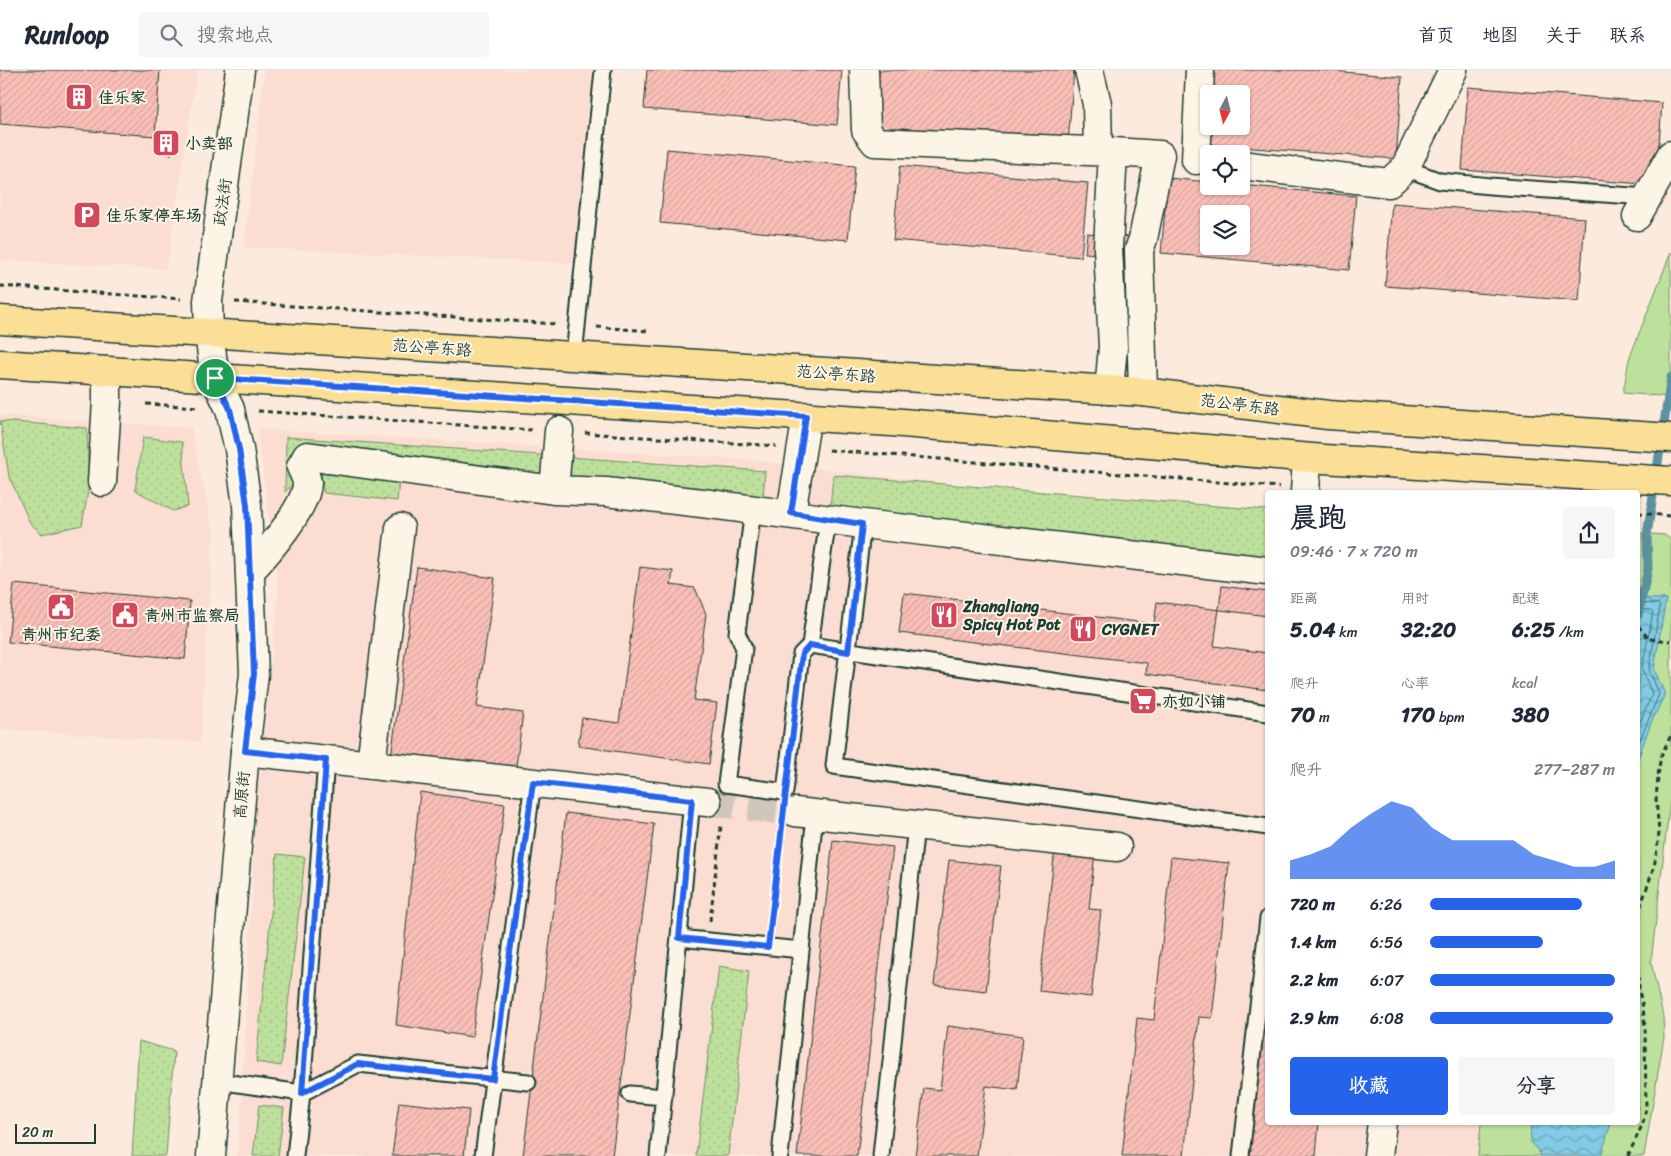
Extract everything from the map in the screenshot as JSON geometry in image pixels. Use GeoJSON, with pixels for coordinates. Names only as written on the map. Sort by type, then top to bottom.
{"type":"FeatureCollection","features":[{"type":"Feature","properties":{"kind":"main road","name":"范公亭东路"},"geometry":{"type":"LineString","coordinates":[[0,320],[1143,392],[1328,415],[1671,438]]}},
{"type":"Feature","properties":{"kind":"main road"},"geometry":{"type":"LineString","coordinates":[[0,364],[806,416],[1316,459],[1671,481]]}},
{"type":"Feature","properties":{"kind":"street","name":"政法街"},"geometry":{"type":"LineString","coordinates":[[215,378],[209,333],[209,295],[240,70]]}},
{"type":"Feature","properties":{"kind":"street"},"geometry":{"type":"LineString","coordinates":[[864,70],[866,130],[875,142],[1106,151],[1200,160]]}},
{"type":"Feature","properties":{"kind":"street"},"geometry":{"type":"LineString","coordinates":[[1089,70],[1106,151],[1113,347],[1109,390]]}},
{"type":"Feature","properties":{"kind":"street"},"geometry":{"type":"LineString","coordinates":[[1200,70],[1202,145]]}},
{"type":"Feature","properties":{"kind":"street"},"geometry":{"type":"LineString","coordinates":[[1250,166],[1389,183],[1405,168],[1453,70]]}},
{"type":"Feature","properties":{"kind":"street"},"geometry":{"type":"LineString","coordinates":[[1143,392],[1139,250],[1143,239],[1160,155]]}},
{"type":"Feature","properties":{"kind":"street"},"geometry":{"type":"LineString","coordinates":[[1642,206],[1671,155]]}},
{"type":"Feature","properties":{"kind":"street"},"geometry":{"type":"LineString","coordinates":[[102,482],[107,371]]}},
{"type":"Feature","properties":{"kind":"street","name":"高原街"},"geometry":{"type":"LineString","coordinates":[[211,1156],[245,751],[254,674],[247,505],[239,449],[230,409],[215,378]]}},
{"type":"Feature","properties":{"kind":"street"},"geometry":{"type":"LineString","coordinates":[[791,513],[806,416]]}},
{"type":"Feature","properties":{"kind":"street"},"geometry":{"type":"LineString","coordinates":[[554,490],[559,432]]}},
{"type":"Feature","properties":{"kind":"street"},"geometry":{"type":"LineString","coordinates":[[250,571],[286,527],[304,498],[307,481],[301,467],[307,456],[554,490],[606,492],[1265,571]]}},
{"type":"Feature","properties":{"kind":"street"},"geometry":{"type":"LineString","coordinates":[[1310,490],[1316,459]]}},
{"type":"Feature","properties":{"kind":"street"},"geometry":{"type":"LineString","coordinates":[[371,764],[400,528]]}},
{"type":"Feature","properties":{"kind":"street"},"geometry":{"type":"LineString","coordinates":[[245,751],[533,782],[708,795]]}},
{"type":"Feature","properties":{"kind":"street"},"geometry":{"type":"LineString","coordinates":[[798,806],[916,825],[1116,847]]}},
{"type":"Feature","properties":{"kind":"street"},"geometry":{"type":"LineString","coordinates":[[1378,1156],[1382,1125]]}},
{"type":"Feature","properties":{"kind":"lane"},"geometry":{"type":"LineString","coordinates":[[574,356],[603,70]]}},
{"type":"Feature","properties":{"kind":"lane"},"geometry":{"type":"LineString","coordinates":[[1405,168],[1440,181],[1642,206]]}},
{"type":"Feature","properties":{"kind":"lane"},"geometry":{"type":"LineString","coordinates":[[658,1156],[679,938],[708,795],[744,648],[737,633],[753,510]]}},
{"type":"Feature","properties":{"kind":"lane"},"geometry":{"type":"LineString","coordinates":[[780,1156],[801,950],[798,806],[802,654],[810,645],[828,520]]}},
{"type":"Feature","properties":{"kind":"lane"},"geometry":{"type":"LineString","coordinates":[[862,524],[834,766],[1265,826]]}},
{"type":"Feature","properties":{"kind":"lane"},"geometry":{"type":"LineString","coordinates":[[810,645],[848,652],[1144,693],[1265,713]]}},
{"type":"Feature","properties":{"kind":"lane"},"geometry":{"type":"LineString","coordinates":[[295,1156],[302,1093],[326,760]]}},
{"type":"Feature","properties":{"kind":"lane"},"geometry":{"type":"LineString","coordinates":[[483,1156],[533,782]]}},
{"type":"Feature","properties":{"kind":"lane"},"geometry":{"type":"LineString","coordinates":[[708,795],[798,806]]}},
{"type":"Feature","properties":{"kind":"lane"},"geometry":{"type":"LineString","coordinates":[[880,1156],[916,825]]}},
{"type":"Feature","properties":{"kind":"lane"},"geometry":{"type":"LineString","coordinates":[[679,938],[801,950]]}},
{"type":"Feature","properties":{"kind":"lane"},"geometry":{"type":"LineString","coordinates":[[1241,1156],[1265,946]]}},
{"type":"Feature","properties":{"kind":"lane"},"geometry":{"type":"LineString","coordinates":[[217,1081],[302,1093],[358,1064],[528,1082]]}},
{"type":"Feature","properties":{"kind":"lane"},"geometry":{"type":"LineString","coordinates":[[630,1094],[664,1097]]}},
{"type":"Feature","properties":{"kind":"path"},"geometry":{"type":"LineString","coordinates":[[107,401],[802,448],[1298,490]]}},
{"type":"Feature","properties":{"kind":"path"},"geometry":{"type":"LineString","coordinates":[[1640,514],[1669,516]]}},
{"type":"Feature","properties":{"kind":"path"},"geometry":{"type":"LineString","coordinates":[[1640,628],[1649,639],[1671,641]]}},
{"type":"Feature","properties":{"kind":"path"},"geometry":{"type":"LineString","coordinates":[[1640,915],[1657,850],[1659,833],[1656,798],[1659,767],[1661,756],[1671,735]]}},
{"type":"Feature","properties":{"kind":"path"},"geometry":{"type":"LineString","coordinates":[[708,795],[709,929]]}},
{"type":"Feature","properties":{"kind":"path"},"geometry":{"type":"LineString","coordinates":[[768,947],[798,806]]}},
{"type":"Feature","properties":{"kind":"path"},"geometry":{"type":"LineString","coordinates":[[1628,1156],[1643,1123],[1646,1108],[1645,1027],[1640,997]]}},
{"type":"Feature","properties":{"kind":"shaded area"},"geometry":{"type":"Polygon","coordinates":[[[0,70],[197,70],[166,269],[0,260],[0,70]]]}},
{"type":"Feature","properties":{"kind":"shaded area"},"geometry":{"type":"Polygon","coordinates":[[[265,70],[592,70],[574,263],[244,247],[265,70]]]}},
{"type":"Feature","properties":{"kind":"shaded area"},"geometry":{"type":"Polygon","coordinates":[[[0,415],[191,428],[213,532],[200,742],[0,729],[0,415]]]}},
{"type":"Feature","properties":{"kind":"shaded area"},"geometry":{"type":"Polygon","coordinates":[[[257,429],[752,460],[1265,524],[1265,1125],[1481,1125],[1478,1156],[237,1156],[241,1116],[257,790],[279,589],[257,429]]]}},
{"type":"Feature","properties":{"kind":"green space"},"geometry":{"type":"Polygon","coordinates":[[[1671,252],[1671,397],[1623,393],[1629,359],[1671,252]]]}},
{"type":"Feature","properties":{"kind":"green space"},"geometry":{"type":"Polygon","coordinates":[[[0,421],[87,428],[89,485],[82,525],[42,534],[30,523],[9,476],[0,421]]]}},
{"type":"Feature","properties":{"kind":"green space"},"geometry":{"type":"Polygon","coordinates":[[[143,437],[182,442],[188,506],[173,511],[135,490],[143,437]]]}},
{"type":"Feature","properties":{"kind":"green space"},"geometry":{"type":"Polygon","coordinates":[[[286,437],[765,471],[763,498],[297,449],[296,481],[285,492],[286,437]]]}},
{"type":"Feature","properties":{"kind":"green space"},"geometry":{"type":"Polygon","coordinates":[[[321,474],[399,480],[397,501],[324,493],[321,474]]]}},
{"type":"Feature","properties":{"kind":"green space"},"geometry":{"type":"Polygon","coordinates":[[[833,475],[1265,510],[1265,556],[830,509],[833,475]]]}},
{"type":"Feature","properties":{"kind":"green space"},"geometry":{"type":"Polygon","coordinates":[[[1640,533],[1665,535],[1671,540],[1671,792],[1651,962],[1663,1016],[1664,1037],[1644,1156],[1478,1156],[1481,1125],[1640,1125],[1640,533]]]}},
{"type":"Feature","properties":{"kind":"green space"},"geometry":{"type":"Polygon","coordinates":[[[277,854],[305,857],[281,1066],[256,1062],[277,854]]]}},
{"type":"Feature","properties":{"kind":"green space"},"geometry":{"type":"Polygon","coordinates":[[[719,966],[749,971],[728,1156],[696,1156],[719,966]]]}},
{"type":"Feature","properties":{"kind":"green space"},"geometry":{"type":"Polygon","coordinates":[[[139,1041],[174,1051],[166,1156],[132,1156],[139,1041]]]}},
{"type":"Feature","properties":{"kind":"green space"},"geometry":{"type":"Polygon","coordinates":[[[259,1105],[284,1108],[278,1156],[253,1156],[259,1105]]]}},
{"type":"Feature","properties":{"kind":"water"},"geometry":{"type":"Polygon","coordinates":[[[1640,598],[1666,599],[1654,669],[1665,694],[1651,723],[1640,753],[1640,598]]]}},
{"type":"Feature","properties":{"kind":"water"},"geometry":{"type":"Polygon","coordinates":[[[1530,1125],[1610,1125],[1601,1156],[1541,1156],[1531,1143],[1530,1125]]]}},
{"type":"Feature","properties":{"kind":"building","name":"佳乐家"},"geometry":{"type":"Polygon","coordinates":[[[0,70],[160,70],[155,136],[0,124],[0,70]]]}},
{"type":"Feature","properties":{"kind":"building"},"geometry":{"type":"Polygon","coordinates":[[[647,70],[842,70],[837,125],[644,109],[647,70]]]}},
{"type":"Feature","properties":{"kind":"building"},"geometry":{"type":"Polygon","coordinates":[[[879,70],[1074,70],[1068,143],[875,128],[879,70]]]}},
{"type":"Feature","properties":{"kind":"building"},"geometry":{"type":"Polygon","coordinates":[[[1208,70],[1320,70],[1402,77],[1396,159],[1250,148],[1250,145],[1202,144],[1203,135],[1250,135],[1250,85],[1207,85],[1208,70]]]}},
{"type":"Feature","properties":{"kind":"building"},"geometry":{"type":"Polygon","coordinates":[[[1468,87],[1662,103],[1656,185],[1462,170],[1468,87]]]}},
{"type":"Feature","properties":{"kind":"building","name":"小卖部"},"geometry":{"type":"Polygon","coordinates":[[[161,132],[173,133],[172,154],[159,153],[161,132]]]}},
{"type":"Feature","properties":{"kind":"building"},"geometry":{"type":"Polygon","coordinates":[[[667,149],[855,166],[848,240],[660,223],[667,149]]]}},
{"type":"Feature","properties":{"kind":"building"},"geometry":{"type":"Polygon","coordinates":[[[900,166],[1088,183],[1081,257],[893,240],[900,166]]]}},
{"type":"Feature","properties":{"kind":"building"},"geometry":{"type":"Polygon","coordinates":[[[1168,178],[1200,181],[1200,195],[1250,195],[1250,186],[1356,196],[1349,270],[1161,253],[1168,178]]]}},
{"type":"Feature","properties":{"kind":"building"},"geometry":{"type":"Polygon","coordinates":[[[1392,203],[1585,218],[1579,301],[1385,286],[1392,203]]]}},
{"type":"Feature","properties":{"kind":"building"},"geometry":{"type":"Polygon","coordinates":[[[1087,233],[1151,239],[1149,259],[1085,253],[1087,233]]]}},
{"type":"Feature","properties":{"kind":"building"},"geometry":{"type":"Polygon","coordinates":[[[417,567],[495,578],[477,707],[523,713],[515,774],[391,757],[417,567]]]}},
{"type":"Feature","properties":{"kind":"building"},"geometry":{"type":"Polygon","coordinates":[[[640,567],[673,571],[671,585],[695,588],[706,614],[694,700],[717,703],[709,764],[578,746],[582,718],[619,723],[640,567]]]}},
{"type":"Feature","properties":{"kind":"building"},"geometry":{"type":"Polygon","coordinates":[[[14,584],[190,601],[185,659],[8,642],[14,584]]]}},
{"type":"Feature","properties":{"kind":"building"},"geometry":{"type":"Polygon","coordinates":[[[1222,586],[1265,592],[1265,653],[1214,646],[1222,586]]]}},
{"type":"Feature","properties":{"kind":"building"},"geometry":{"type":"Polygon","coordinates":[[[904,593],[1154,624],[1157,602],[1265,616],[1265,690],[1146,674],[1147,663],[899,633],[904,593]]]}},
{"type":"Feature","properties":{"kind":"building"},"geometry":{"type":"Polygon","coordinates":[[[420,792],[505,804],[472,1037],[396,1025],[420,792]]]}},
{"type":"Feature","properties":{"kind":"building"},"geometry":{"type":"Polygon","coordinates":[[[566,813],[654,824],[612,1156],[523,1156],[566,813]]]}},
{"type":"Feature","properties":{"kind":"building"},"geometry":{"type":"Polygon","coordinates":[[[833,840],[893,847],[857,1156],[797,1156],[833,840]]]}},
{"type":"Feature","properties":{"kind":"building"},"geometry":{"type":"Polygon","coordinates":[[[1055,848],[1095,852],[1089,909],[1101,910],[1091,997],[1039,991],[1055,848]]]}},
{"type":"Feature","properties":{"kind":"building"},"geometry":{"type":"Polygon","coordinates":[[[1171,857],[1229,863],[1212,1018],[1199,1017],[1184,1156],[1122,1156],[1137,1018],[1154,1020],[1171,857]]]}},
{"type":"Feature","properties":{"kind":"building"},"geometry":{"type":"Polygon","coordinates":[[[949,860],[1001,866],[986,991],[934,985],[949,860]]]}},
{"type":"Feature","properties":{"kind":"building"},"geometry":{"type":"Polygon","coordinates":[[[1265,1008],[1265,1125],[1319,1125],[1316,1156],[1247,1156],[1265,1008]]]}},
{"type":"Feature","properties":{"kind":"building"},"geometry":{"type":"Polygon","coordinates":[[[948,1026],[1023,1036],[1017,1090],[986,1086],[977,1156],[915,1156],[924,1088],[940,1090],[948,1026]]]}},
{"type":"Feature","properties":{"kind":"building"},"geometry":{"type":"Polygon","coordinates":[[[399,1102],[469,1110],[464,1156],[392,1156],[399,1102]]]}},
{"type":"Feature","properties":{"kind":"waterway"},"geometry":{"type":"LineString","coordinates":[[1640,606],[1648,569],[1647,535],[1671,377]]}},
{"type":"Feature","properties":{"kind":"tunnel"},"geometry":{"type":"LineString","coordinates":[[707,802],[795,812]]}},
{"type":"Feature","properties":{"kind":"place","name":"佳乐家"},"geometry":{"type":"Point","coordinates":[79,97]}},
{"type":"Feature","properties":{"kind":"place","name":"小卖部"},"geometry":{"type":"Point","coordinates":[166,143]}},
{"type":"Feature","properties":{"kind":"place","name":"佳乐家停车场"},"geometry":{"type":"Point","coordinates":[87,215]}},
{"type":"Feature","properties":{"kind":"place","name":"青州市纪委"},"geometry":{"type":"Point","coordinates":[61,607]}},
{"type":"Feature","properties":{"kind":"place","name":"青州市监察局"},"geometry":{"type":"Point","coordinates":[125,615]}},
{"type":"Feature","properties":{"kind":"place","name":"Zhangliang Spicy Hot Pot"},"geometry":{"type":"Point","coordinates":[944,615]}},
{"type":"Feature","properties":{"kind":"place","name":"CYGNET"},"geometry":{"type":"Point","coordinates":[1083,629]}},
{"type":"Feature","properties":{"kind":"place","name":"亦如小铺"},"geometry":{"type":"Point","coordinates":[1143,701]}},
{"type":"Feature","properties":{"kind":"route"},"geometry":{"type":"LineString","coordinates":[[215,378],[806,416],[791,513],[862,524],[848,652],[810,645],[802,654],[768,947],[679,938],[692,800],[533,782],[493,1079],[358,1064],[302,1093],[326,760],[245,751],[254,674],[247,505],[239,449],[230,409],[215,378]]}}]}
